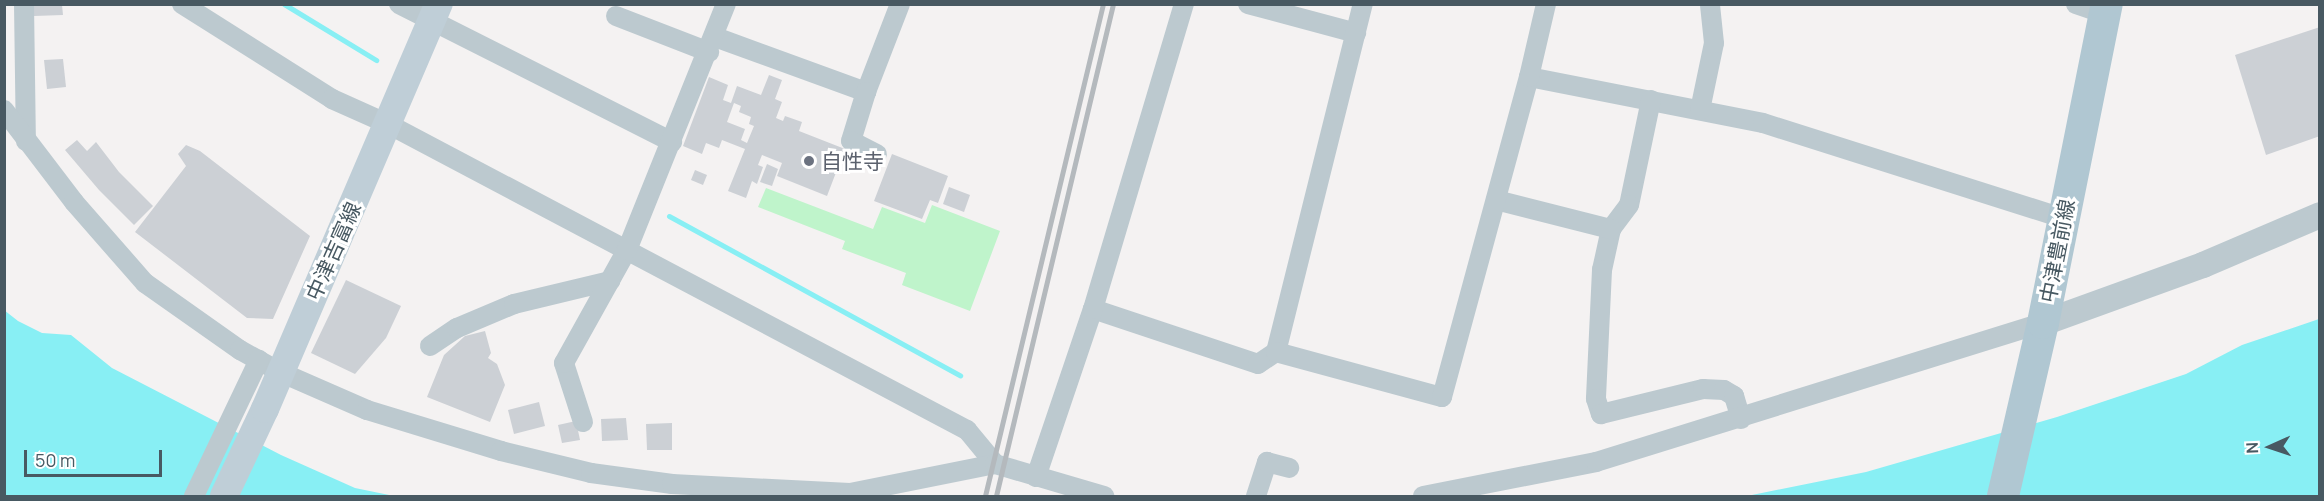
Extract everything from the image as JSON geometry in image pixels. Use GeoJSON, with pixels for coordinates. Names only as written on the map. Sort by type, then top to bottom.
{"type":"FeatureCollection","features":[{"type":"Feature","properties":{"kind":"main road","name":"中津豊前線"},"geometry":{"type":"LineString","coordinates":[[2003,496],[2043,323],[2106,9]]}},
{"type":"Feature","properties":{"kind":"main road","name":"中津吉富線"},"geometry":{"type":"LineString","coordinates":[[224,496],[269,366],[388,124],[436,14]]}},
{"type":"Feature","properties":{"kind":"street"},"geometry":{"type":"LineString","coordinates":[[24,4],[26,141]]}},
{"type":"Feature","properties":{"kind":"street"},"geometry":{"type":"LineString","coordinates":[[183,4],[332,99],[388,124],[967,430],[996,464]]}},
{"type":"Feature","properties":{"kind":"street"},"geometry":{"type":"LineString","coordinates":[[399,4],[436,14],[672,142]]}},
{"type":"Feature","properties":{"kind":"street"},"geometry":{"type":"LineString","coordinates":[[583,422],[564,363],[627,250],[712,44],[726,4]]}},
{"type":"Feature","properties":{"kind":"street"},"geometry":{"type":"LineString","coordinates":[[877,154],[851,141],[866,92],[900,4]]}},
{"type":"Feature","properties":{"kind":"street"},"geometry":{"type":"LineString","coordinates":[[1036,477],[1093,309],[1184,4]]}},
{"type":"Feature","properties":{"kind":"street"},"geometry":{"type":"LineString","coordinates":[[1248,4],[1356,33]]}},
{"type":"Feature","properties":{"kind":"street"},"geometry":{"type":"LineString","coordinates":[[1093,309],[1258,363],[1276,352],[1364,4]]}},
{"type":"Feature","properties":{"kind":"street"},"geometry":{"type":"LineString","coordinates":[[1276,352],[1442,397],[1529,76],[1546,4]]}},
{"type":"Feature","properties":{"kind":"street"},"geometry":{"type":"LineString","coordinates":[[1700,110],[1714,43],[1710,4]]}},
{"type":"Feature","properties":{"kind":"street"},"geometry":{"type":"LineString","coordinates":[[2076,4],[2106,9]]}},
{"type":"Feature","properties":{"kind":"street"},"geometry":{"type":"LineString","coordinates":[[616,16],[866,92]]}},
{"type":"Feature","properties":{"kind":"street"},"geometry":{"type":"LineString","coordinates":[[1529,76],[1763,123],[2063,218]]}},
{"type":"Feature","properties":{"kind":"street"},"geometry":{"type":"LineString","coordinates":[[1651,100],[1629,205],[1611,229],[1602,270],[1602,312],[1596,399],[1602,414],[1703,389],[1724,390],[1734,396],[1741,419]]}},
{"type":"Feature","properties":{"kind":"street"},"geometry":{"type":"LineString","coordinates":[[4,110],[26,141],[113,248],[146,283],[240,350],[269,366],[367,410],[501,451],[591,472],[672,484],[850,492],[996,464],[1104,496]]}},
{"type":"Feature","properties":{"kind":"street"},"geometry":{"type":"LineString","coordinates":[[1496,200],[1611,229]]}},
{"type":"Feature","properties":{"kind":"street"},"geometry":{"type":"LineString","coordinates":[[1423,496],[1596,462],[1741,419],[2043,323],[2203,264],[2319,215]]}},
{"type":"Feature","properties":{"kind":"street"},"geometry":{"type":"LineString","coordinates":[[430,346],[457,328],[514,304],[610,281]]}},
{"type":"Feature","properties":{"kind":"street"},"geometry":{"type":"LineString","coordinates":[[194,496],[269,366]]}},
{"type":"Feature","properties":{"kind":"street"},"geometry":{"type":"LineString","coordinates":[[1256,496],[1267,462],[1289,468]]}},
{"type":"Feature","properties":{"kind":"green space"},"geometry":{"type":"Polygon","coordinates":[[[766,188],[873,229],[882,207],[925,223],[932,205],[1000,231],[970,311],[902,285],[906,273],[842,249],[845,241],[758,207],[766,188]]]}},
{"type":"Feature","properties":{"kind":"water"},"geometry":{"type":"Polygon","coordinates":[[[4,310],[18,321],[42,333],[71,335],[112,368],[281,455],[355,488],[394,496],[5,496],[4,310]]]}},
{"type":"Feature","properties":{"kind":"water"},"geometry":{"type":"Polygon","coordinates":[[[2319,319],[2319,496],[1747,496],[1866,472],[2057,417],[2186,374],[2242,345],[2319,319]]]}},
{"type":"Feature","properties":{"kind":"building"},"geometry":{"type":"Polygon","coordinates":[[[34,4],[62,5],[63,15],[34,16],[34,4]]]}},
{"type":"Feature","properties":{"kind":"building"},"geometry":{"type":"Polygon","coordinates":[[[2320,27],[2320,136],[2266,155],[2235,55],[2320,27]]]}},
{"type":"Feature","properties":{"kind":"building"},"geometry":{"type":"Polygon","coordinates":[[[63,59],[66,87],[47,89],[44,60],[63,59]]]}},
{"type":"Feature","properties":{"kind":"building"},"geometry":{"type":"Polygon","coordinates":[[[769,75],[782,80],[775,99],[782,102],[776,118],[783,121],[785,116],[802,122],[799,131],[845,149],[827,196],[777,176],[782,163],[762,155],[758,165],[763,167],[757,184],[752,181],[746,198],[728,191],[745,149],[722,140],[719,148],[706,143],[702,154],[683,146],[709,77],[728,85],[723,100],[731,103],[737,86],[761,95],[769,75]],[[734,103],[727,122],[745,129],[741,140],[747,143],[754,126],[749,124],[751,117],[739,112],[741,106],[734,103]]]}},
{"type":"Feature","properties":{"kind":"building"},"geometry":{"type":"Polygon","coordinates":[[[77,140],[87,151],[96,142],[119,172],[153,206],[134,225],[99,190],[65,150],[77,140]]]}},
{"type":"Feature","properties":{"kind":"building"},"geometry":{"type":"Polygon","coordinates":[[[186,145],[200,151],[310,236],[273,319],[247,318],[135,232],[186,166],[178,154],[186,145]]]}},
{"type":"Feature","properties":{"kind":"building"},"geometry":{"type":"Polygon","coordinates":[[[892,154],[948,176],[938,203],[930,200],[922,219],[874,201],[892,154]]]}},
{"type":"Feature","properties":{"kind":"building"},"geometry":{"type":"Polygon","coordinates":[[[767,164],[778,169],[772,186],[760,182],[767,164]]]}},
{"type":"Feature","properties":{"kind":"building"},"geometry":{"type":"Polygon","coordinates":[[[695,170],[707,175],[703,185],[691,180],[695,170]]]}},
{"type":"Feature","properties":{"kind":"building"},"geometry":{"type":"Polygon","coordinates":[[[949,187],[970,195],[964,212],[943,204],[949,187]]]}},
{"type":"Feature","properties":{"kind":"building"},"geometry":{"type":"Polygon","coordinates":[[[346,280],[401,306],[386,338],[355,374],[311,353],[346,280]]]}},
{"type":"Feature","properties":{"kind":"building"},"geometry":{"type":"Polygon","coordinates":[[[485,331],[491,353],[488,358],[497,364],[505,385],[490,422],[427,397],[444,355],[465,336],[485,331]]]}},
{"type":"Feature","properties":{"kind":"building"},"geometry":{"type":"Polygon","coordinates":[[[539,402],[545,426],[514,434],[508,410],[539,402]]]}},
{"type":"Feature","properties":{"kind":"building"},"geometry":{"type":"Polygon","coordinates":[[[626,418],[628,440],[602,441],[601,419],[626,418]]]}},
{"type":"Feature","properties":{"kind":"building"},"geometry":{"type":"Polygon","coordinates":[[[576,421],[580,440],[562,443],[558,425],[576,421]]]}},
{"type":"Feature","properties":{"kind":"building"},"geometry":{"type":"Polygon","coordinates":[[[672,423],[672,450],[647,450],[646,424],[672,423]]]}},
{"type":"Feature","properties":{"kind":"waterway"},"geometry":{"type":"LineString","coordinates":[[284,4],[376,60]]}},
{"type":"Feature","properties":{"kind":"waterway"},"geometry":{"type":"LineString","coordinates":[[669,216],[960,375]]}},
{"type":"Feature","properties":{"kind":"railway"},"geometry":{"type":"LineString","coordinates":[[985,496],[1103,4]]}},
{"type":"Feature","properties":{"kind":"railway"},"geometry":{"type":"LineString","coordinates":[[996,496],[1113,4]]}},
{"type":"Feature","properties":{"kind":"place","name":"自性寺"},"geometry":{"type":"Point","coordinates":[809,161]}}]}
